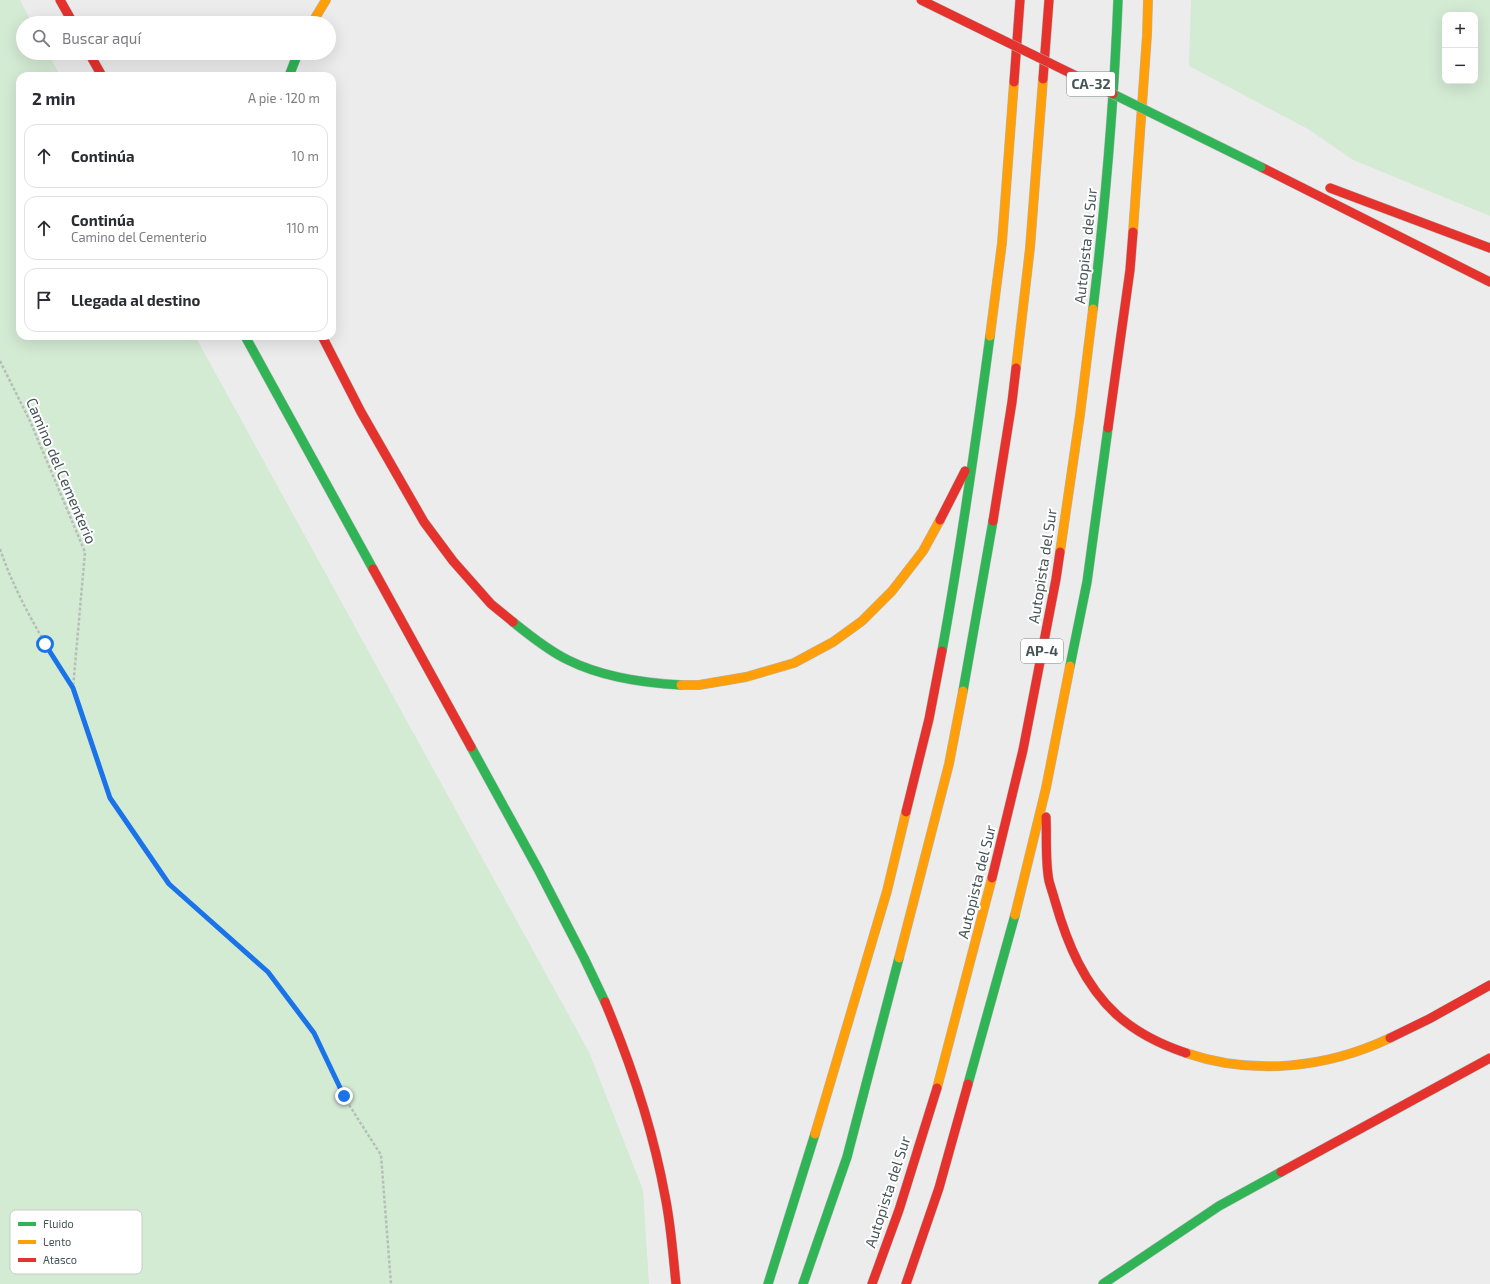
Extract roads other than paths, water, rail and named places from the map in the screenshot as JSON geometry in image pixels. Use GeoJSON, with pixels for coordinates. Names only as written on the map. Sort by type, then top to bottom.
{"type":"FeatureCollection","features":[{"type":"Feature","properties":{"kind":"highway"},"geometry":{"type":"LineString","coordinates":[[60,0],[69,16]]}},
{"type":"Feature","properties":{"kind":"highway"},"geometry":{"type":"LineString","coordinates":[[316,16],[326,0]]}},
{"type":"Feature","properties":{"kind":"highway","name":"CA-32"},"geometry":{"type":"LineString","coordinates":[[921,0],[1261,167],[1490,282]]}},
{"type":"Feature","properties":{"kind":"highway"},"geometry":{"type":"LineString","coordinates":[[768,1284],[813,1142],[887,891],[929,719],[956,572],[976,448],[1002,243],[1020,0]]}},
{"type":"Feature","properties":{"kind":"highway"},"geometry":{"type":"LineString","coordinates":[[803,1284],[847,1157],[949,764],[984,577],[1012,402],[1030,248],[1049,0]]}},
{"type":"Feature","properties":{"kind":"highway","name":"Autopista del Sur"},"geometry":{"type":"LineString","coordinates":[[872,1284],[899,1210],[943,1069],[978,936],[1023,750],[1052,603],[1080,415],[1103,227],[1116,49],[1118,0]]}},
{"type":"Feature","properties":{"kind":"highway"},"geometry":{"type":"LineString","coordinates":[[906,1284],[939,1188],[1014,920],[1046,788],[1087,582],[1130,270],[1147,35],[1148,0]]}},
{"type":"Feature","properties":{"kind":"highway"},"geometry":{"type":"LineString","coordinates":[[93,60],[100,72]]}},
{"type":"Feature","properties":{"kind":"highway"},"geometry":{"type":"LineString","coordinates":[[291,72],[295,60]]}},
{"type":"Feature","properties":{"kind":"highway"},"geometry":{"type":"LineString","coordinates":[[1261,167],[1316,184],[1490,248]]}},
{"type":"Feature","properties":{"kind":"highway"},"geometry":{"type":"LineString","coordinates":[[247,340],[538,869],[584,959],[608,1011],[630,1065],[646,1116],[660,1169],[671,1236],[676,1284]]}},
{"type":"Feature","properties":{"kind":"highway"},"geometry":{"type":"LineString","coordinates":[[324,340],[361,412],[424,522],[453,560],[491,604],[529,635],[568,660],[615,677],[662,684],[699,685],[746,677],[794,663],[833,642],[862,621],[887,597],[923,551],[945,512],[976,448]]}},
{"type":"Feature","properties":{"kind":"highway"},"geometry":{"type":"LineString","coordinates":[[1046,788],[1049,879],[1061,923],[1075,956],[1093,988],[1116,1014],[1144,1034],[1177,1051],[1212,1061],[1251,1066],[1287,1066],[1320,1062],[1351,1054],[1394,1037],[1490,985]]}},
{"type":"Feature","properties":{"kind":"highway"},"geometry":{"type":"LineString","coordinates":[[1103,1284],[1219,1206],[1490,1058]]}}]}
